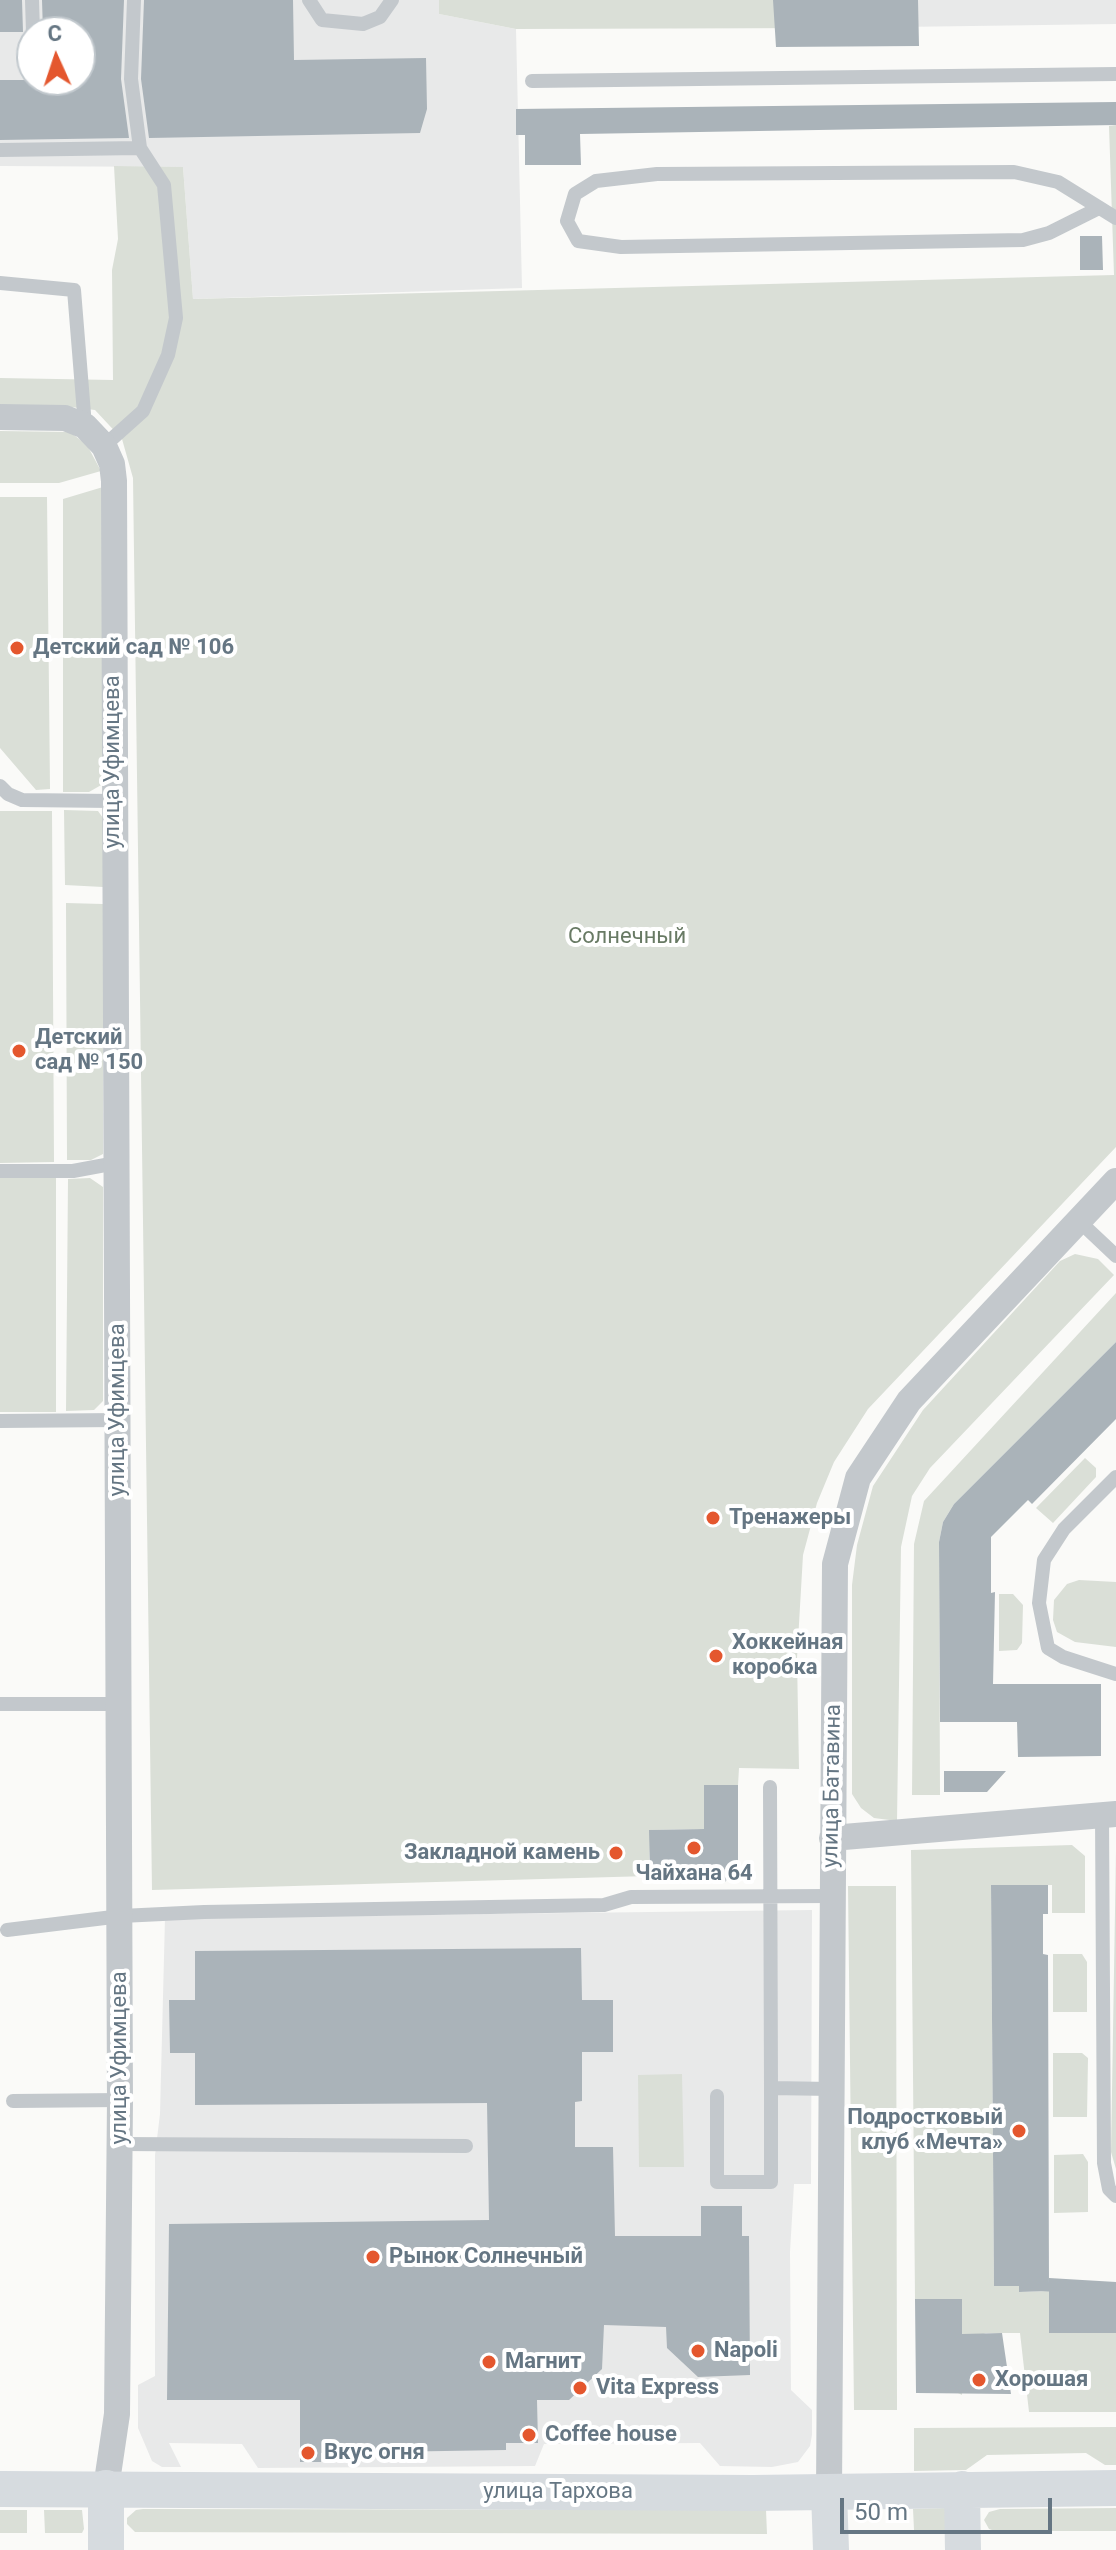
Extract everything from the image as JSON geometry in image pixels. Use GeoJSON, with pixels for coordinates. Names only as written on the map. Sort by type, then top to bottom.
{"type":"FeatureCollection","features":[{"type":"Feature","properties":{"kind":"main road"},"geometry":{"type":"LineString","coordinates":[[106,2488],[106,2550]]}},
{"type":"Feature","properties":{"kind":"main road","name":"улица Тархова"},"geometry":{"type":"LineString","coordinates":[[0,2489],[829,2492],[1116,2488]]}},
{"type":"Feature","properties":{"kind":"main road"},"geometry":{"type":"LineString","coordinates":[[962,2489],[963,2550]]}},
{"type":"Feature","properties":{"kind":"main road"},"geometry":{"type":"LineString","coordinates":[[829,2492],[831,2550]]}},
{"type":"Feature","properties":{"kind":"street"},"geometry":{"type":"LineString","coordinates":[[0,417],[65,418],[85,426]]}},
{"type":"Feature","properties":{"kind":"street","name":"улица Уфимцева"},"geometry":{"type":"LineString","coordinates":[[85,426],[104,446],[112,464],[114,481],[113,801],[121,1916],[117,2414],[106,2488]]}},
{"type":"Feature","properties":{"kind":"street","name":"улица Батавина"},"geometry":{"type":"LineString","coordinates":[[829,2492],[835,1564],[858,1478],[909,1401],[1116,1181]]}},
{"type":"Feature","properties":{"kind":"street"},"geometry":{"type":"LineString","coordinates":[[832,1838],[1109,1814]]}},
{"type":"Feature","properties":{"kind":"lane"},"geometry":{"type":"LineString","coordinates":[[104,446],[143,411],[168,355],[176,318],[164,185],[140,148],[131,79],[134,0]]}},
{"type":"Feature","properties":{"kind":"lane"},"geometry":{"type":"LineString","coordinates":[[309,0],[322,20],[338,24],[363,24],[380,17],[392,0]]}},
{"type":"Feature","properties":{"kind":"lane"},"geometry":{"type":"LineString","coordinates":[[532,81],[1116,74]]}},
{"type":"Feature","properties":{"kind":"lane"},"geometry":{"type":"LineString","coordinates":[[0,150],[140,148]]}},
{"type":"Feature","properties":{"kind":"lane"},"geometry":{"type":"LineString","coordinates":[[1099,208],[1049,233],[1023,240],[621,247],[578,241],[567,221],[575,194],[596,181],[657,174],[1014,172],[1058,182],[1116,218]]}},
{"type":"Feature","properties":{"kind":"lane"},"geometry":{"type":"LineString","coordinates":[[0,283],[74,290],[85,426]]}},
{"type":"Feature","properties":{"kind":"lane"},"geometry":{"type":"LineString","coordinates":[[0,786],[8,794],[22,800],[113,801]]}},
{"type":"Feature","properties":{"kind":"lane"},"geometry":{"type":"LineString","coordinates":[[0,1171],[73,1171],[116,1163]]}},
{"type":"Feature","properties":{"kind":"lane"},"geometry":{"type":"LineString","coordinates":[[1079,1221],[1116,1256]]}},
{"type":"Feature","properties":{"kind":"lane"},"geometry":{"type":"LineString","coordinates":[[0,1421],[119,1420]]}},
{"type":"Feature","properties":{"kind":"lane"},"geometry":{"type":"LineString","coordinates":[[1116,1477],[1064,1529],[1044,1560],[1039,1603],[1048,1648],[1063,1657],[1116,1674]]}},
{"type":"Feature","properties":{"kind":"lane"},"geometry":{"type":"LineString","coordinates":[[0,1704],[119,1704]]}},
{"type":"Feature","properties":{"kind":"lane"},"geometry":{"type":"LineString","coordinates":[[717,2096],[717,2182],[771,2182],[770,1787]]}},
{"type":"Feature","properties":{"kind":"lane"},"geometry":{"type":"LineString","coordinates":[[1109,1814],[1104,2163],[1109,2189],[1116,2196]]}},
{"type":"Feature","properties":{"kind":"lane"},"geometry":{"type":"LineString","coordinates":[[7,1930],[121,1916],[604,1905],[631,1897],[832,1896]]}},
{"type":"Feature","properties":{"kind":"lane"},"geometry":{"type":"LineString","coordinates":[[771,2088],[831,2089]]}},
{"type":"Feature","properties":{"kind":"lane"},"geometry":{"type":"LineString","coordinates":[[13,2101],[120,2100]]}},
{"type":"Feature","properties":{"kind":"lane"},"geometry":{"type":"LineString","coordinates":[[120,2144],[466,2146]]}},
{"type":"Feature","properties":{"kind":"shaded area"},"geometry":{"type":"Polygon","coordinates":[[[0,0],[439,0],[439,14],[516,29],[522,288],[193,299],[183,167],[0,166],[0,0]]]}},
{"type":"Feature","properties":{"kind":"shaded area"},"geometry":{"type":"Polygon","coordinates":[[[826,0],[1116,0],[1116,24],[827,28],[826,0]]]}},
{"type":"Feature","properties":{"kind":"shaded area"},"geometry":{"type":"Polygon","coordinates":[[[812,1910],[811,2184],[794,2184],[790,2252],[791,2390],[812,2410],[810,2446],[798,2462],[772,2467],[720,2466],[700,2443],[544,2444],[535,2466],[258,2468],[242,2444],[169,2443],[181,2467],[162,2467],[152,2461],[138,2428],[138,2385],[155,2376],[155,2155],[160,2114],[165,1918],[812,1910]]]}},
{"type":"Feature","properties":{"kind":"green space"},"geometry":{"type":"Polygon","coordinates":[[[439,0],[826,0],[827,28],[516,29],[439,14],[439,0]]]}},
{"type":"Feature","properties":{"kind":"green space","name":"Солнечный"},"geometry":{"type":"Polygon","coordinates":[[[1116,125],[1116,1147],[868,1409],[834,1462],[817,1503],[803,1555],[797,1658],[799,1769],[739,1768],[738,1785],[704,1785],[704,1829],[650,1830],[649,1876],[152,1890],[133,478],[122,439],[95,410],[55,405],[0,405],[0,378],[113,380],[112,270],[118,239],[114,166],[183,167],[193,299],[1114,275],[1109,126],[1116,125]]]}},
{"type":"Feature","properties":{"kind":"green space"},"geometry":{"type":"Polygon","coordinates":[[[0,431],[70,432],[87,445],[101,471],[59,483],[0,483],[0,431]]]}},
{"type":"Feature","properties":{"kind":"green space"},"geometry":{"type":"Polygon","coordinates":[[[103,487],[103,784],[89,792],[63,792],[63,499],[103,487]]]}},
{"type":"Feature","properties":{"kind":"green space","name":"Детский сад № 106"},"geometry":{"type":"Polygon","coordinates":[[[0,497],[47,497],[50,789],[36,790],[0,748],[0,497]]]}},
{"type":"Feature","properties":{"kind":"green space"},"geometry":{"type":"Polygon","coordinates":[[[64,810],[98,811],[103,818],[103,887],[65,885],[64,810]]]}},
{"type":"Feature","properties":{"kind":"green space"},"geometry":{"type":"Polygon","coordinates":[[[0,811],[52,811],[54,1162],[0,1163],[0,811]]]}},
{"type":"Feature","properties":{"kind":"green space"},"geometry":{"type":"Polygon","coordinates":[[[66,903],[103,904],[103,1154],[91,1160],[67,1160],[66,903]]]}},
{"type":"Feature","properties":{"kind":"green space"},"geometry":{"type":"Polygon","coordinates":[[[56,1177],[56,1412],[0,1412],[0,1178],[56,1177]]]}},
{"type":"Feature","properties":{"kind":"green space"},"geometry":{"type":"Polygon","coordinates":[[[90,1178],[103,1187],[103,1401],[94,1410],[66,1411],[68,1179],[90,1178]]]}},
{"type":"Feature","properties":{"kind":"green space"},"geometry":{"type":"Polygon","coordinates":[[[1075,1254],[1098,1259],[1114,1275],[930,1468],[912,1496],[901,1547],[897,1821],[874,1818],[861,1808],[852,1794],[852,1585],[857,1545],[873,1486],[923,1410],[1060,1261],[1075,1254]]]}},
{"type":"Feature","properties":{"kind":"green space"},"geometry":{"type":"Polygon","coordinates":[[[1116,1293],[1116,1342],[954,1504],[943,1522],[939,1542],[940,1795],[912,1795],[914,1544],[924,1501],[1116,1293]]]}},
{"type":"Feature","properties":{"kind":"green space"},"geometry":{"type":"Polygon","coordinates":[[[1085,1458],[1096,1468],[1096,1477],[1053,1523],[1036,1508],[1085,1458]]]}},
{"type":"Feature","properties":{"kind":"green space"},"geometry":{"type":"Polygon","coordinates":[[[1079,1580],[1116,1582],[1116,1647],[1075,1642],[1057,1632],[1053,1620],[1054,1600],[1067,1584],[1079,1580]]]}},
{"type":"Feature","properties":{"kind":"green space"},"geometry":{"type":"Polygon","coordinates":[[[999,1594],[1013,1594],[1023,1605],[1022,1643],[1017,1650],[999,1651],[999,1594]]]}},
{"type":"Feature","properties":{"kind":"green space"},"geometry":{"type":"Polygon","coordinates":[[[1072,1845],[1085,1856],[1085,1913],[1052,1913],[1052,1885],[991,1886],[994,2285],[1019,2286],[1020,2292],[1049,2291],[1049,2333],[1116,2333],[1116,2412],[1029,2412],[1020,2333],[986,2333],[962,2342],[962,2395],[956,2392],[962,2299],[915,2299],[911,1850],[1072,1845]]]}},
{"type":"Feature","properties":{"kind":"green space"},"geometry":{"type":"Polygon","coordinates":[[[1116,1851],[1116,2169],[1111,2152],[1116,1851]]]}},
{"type":"Feature","properties":{"kind":"green space"},"geometry":{"type":"Polygon","coordinates":[[[848,1886],[896,1886],[897,2410],[854,2410],[848,1886]]]}},
{"type":"Feature","properties":{"kind":"green space"},"geometry":{"type":"Polygon","coordinates":[[[1053,1954],[1082,1954],[1087,1962],[1087,2012],[1053,2012],[1053,1954]]]}},
{"type":"Feature","properties":{"kind":"green space"},"geometry":{"type":"Polygon","coordinates":[[[1053,2053],[1082,2053],[1088,2058],[1087,2117],[1053,2117],[1053,2053]]]}},
{"type":"Feature","properties":{"kind":"green space"},"geometry":{"type":"Polygon","coordinates":[[[682,2074],[684,2167],[639,2167],[638,2075],[682,2074]]]}},
{"type":"Feature","properties":{"kind":"green space"},"geometry":{"type":"Polygon","coordinates":[[[1083,2154],[1088,2162],[1088,2212],[1054,2213],[1054,2155],[1083,2154]]]}},
{"type":"Feature","properties":{"kind":"green space"},"geometry":{"type":"Polygon","coordinates":[[[1116,2427],[1116,2465],[1105,2465],[1086,2453],[987,2455],[966,2470],[914,2471],[914,2428],[1116,2427]]]}},
{"type":"Feature","properties":{"kind":"green space"},"geometry":{"type":"Polygon","coordinates":[[[947,2508],[950,2530],[914,2530],[913,2509],[947,2508]]]}},
{"type":"Feature","properties":{"kind":"green space"},"geometry":{"type":"Polygon","coordinates":[[[1116,2508],[1116,2531],[995,2531],[989,2529],[984,2520],[989,2512],[1000,2509],[1116,2508]]]}},
{"type":"Feature","properties":{"kind":"green space"},"geometry":{"type":"Polygon","coordinates":[[[0,2510],[27,2510],[27,2533],[0,2533],[0,2510]]]}},
{"type":"Feature","properties":{"kind":"green space"},"geometry":{"type":"Polygon","coordinates":[[[44,2510],[82,2510],[82,2533],[45,2533],[44,2510]]]}},
{"type":"Feature","properties":{"kind":"green space"},"geometry":{"type":"Polygon","coordinates":[[[136,2510],[766,2510],[767,2534],[135,2532],[127,2524],[127,2518],[136,2510]]]}},
{"type":"Feature","properties":{"kind":"building"},"geometry":{"type":"Polygon","coordinates":[[[0,0],[22,0],[22,16],[16,16],[16,32],[0,32],[0,0]]]}},
{"type":"Feature","properties":{"kind":"building"},"geometry":{"type":"Polygon","coordinates":[[[42,0],[124,0],[121,79],[129,138],[0,140],[0,80],[16,80],[16,96],[96,96],[96,16],[42,16],[42,0]]]}},
{"type":"Feature","properties":{"kind":"building"},"geometry":{"type":"Polygon","coordinates":[[[144,0],[293,0],[294,60],[426,58],[427,109],[420,133],[149,138],[141,79],[144,0]]]}},
{"type":"Feature","properties":{"kind":"building"},"geometry":{"type":"Polygon","coordinates":[[[773,0],[918,0],[919,46],[776,47],[773,0]]]}},
{"type":"Feature","properties":{"kind":"building"},"geometry":{"type":"Polygon","coordinates":[[[1116,102],[1116,125],[580,134],[581,165],[525,165],[525,135],[516,135],[516,109],[1116,102]]]}},
{"type":"Feature","properties":{"kind":"building"},"geometry":{"type":"Polygon","coordinates":[[[1080,236],[1102,236],[1103,270],[1080,270],[1080,236]]]}},
{"type":"Feature","properties":{"kind":"building"},"geometry":{"type":"Polygon","coordinates":[[[1116,1342],[1116,1419],[1032,1504],[1028,1500],[991,1537],[991,1593],[995,1592],[993,1684],[1101,1684],[1101,1756],[1018,1757],[1017,1722],[940,1722],[939,1542],[943,1522],[954,1504],[1116,1342]]]}},
{"type":"Feature","properties":{"kind":"building"},"geometry":{"type":"Polygon","coordinates":[[[944,1771],[1006,1771],[987,1792],[944,1792],[944,1771]]]}},
{"type":"Feature","properties":{"kind":"building","name":"Чайхана 64"},"geometry":{"type":"Polygon","coordinates":[[[704,1785],[738,1785],[738,1866],[725,1882],[691,1883],[679,1876],[650,1876],[649,1830],[704,1829],[704,1785]]]}},
{"type":"Feature","properties":{"kind":"building"},"geometry":{"type":"Polygon","coordinates":[[[991,1885],[1048,1885],[1048,1914],[1043,1914],[1043,1954],[1048,1955],[1049,2291],[1019,2292],[1019,2286],[994,2286],[991,1885]]]}},
{"type":"Feature","properties":{"kind":"building"},"geometry":{"type":"Polygon","coordinates":[[[581,1948],[582,2000],[613,2000],[613,2052],[582,2052],[582,2101],[575,2102],[575,2147],[613,2147],[615,2236],[701,2236],[701,2206],[742,2206],[742,2236],[749,2236],[750,2375],[698,2377],[667,2348],[666,2327],[604,2325],[602,2369],[569,2400],[537,2400],[538,2443],[506,2443],[506,2450],[321,2453],[321,2462],[300,2462],[300,2400],[167,2400],[169,2224],[489,2220],[487,2103],[195,2105],[195,2053],[170,2053],[169,2000],[195,2000],[195,1951],[581,1948]]]}},
{"type":"Feature","properties":{"kind":"building"},"geometry":{"type":"Polygon","coordinates":[[[1049,2278],[1116,2282],[1116,2333],[1049,2333],[1049,2278]]]}},
{"type":"Feature","properties":{"kind":"building"},"geometry":{"type":"Polygon","coordinates":[[[915,2299],[962,2299],[962,2334],[1002,2333],[1011,2394],[916,2393],[915,2299]]]}},
{"type":"Feature","properties":{"kind":"place","name":"Детский сад № 106"},"geometry":{"type":"Point","coordinates":[17,648]}},
{"type":"Feature","properties":{"kind":"place","name":"Детский сад № 150"},"geometry":{"type":"Point","coordinates":[19,1051]}},
{"type":"Feature","properties":{"kind":"place","name":"Тренажеры"},"geometry":{"type":"Point","coordinates":[713,1518]}},
{"type":"Feature","properties":{"kind":"place","name":"Хоккейная коробка"},"geometry":{"type":"Point","coordinates":[716,1656]}},
{"type":"Feature","properties":{"kind":"place","name":"Чайхана 64"},"geometry":{"type":"Point","coordinates":[694,1848]}},
{"type":"Feature","properties":{"kind":"place","name":"Закладной камень"},"geometry":{"type":"Point","coordinates":[616,1853]}},
{"type":"Feature","properties":{"kind":"place","name":"Подростковый клуб «Мечта»"},"geometry":{"type":"Point","coordinates":[1019,2131]}},
{"type":"Feature","properties":{"kind":"place","name":"Рынок Солнечный"},"geometry":{"type":"Point","coordinates":[373,2257]}},
{"type":"Feature","properties":{"kind":"place","name":"Napoli"},"geometry":{"type":"Point","coordinates":[698,2351]}},
{"type":"Feature","properties":{"kind":"place","name":"Магнит"},"geometry":{"type":"Point","coordinates":[489,2362]}},
{"type":"Feature","properties":{"kind":"place","name":"Хорошая"},"geometry":{"type":"Point","coordinates":[979,2380]}},
{"type":"Feature","properties":{"kind":"place","name":"Vita Express"},"geometry":{"type":"Point","coordinates":[580,2388]}},
{"type":"Feature","properties":{"kind":"place","name":"Coffee house"},"geometry":{"type":"Point","coordinates":[529,2435]}},
{"type":"Feature","properties":{"kind":"place","name":"Вкус огня"},"geometry":{"type":"Point","coordinates":[308,2453]}}]}
